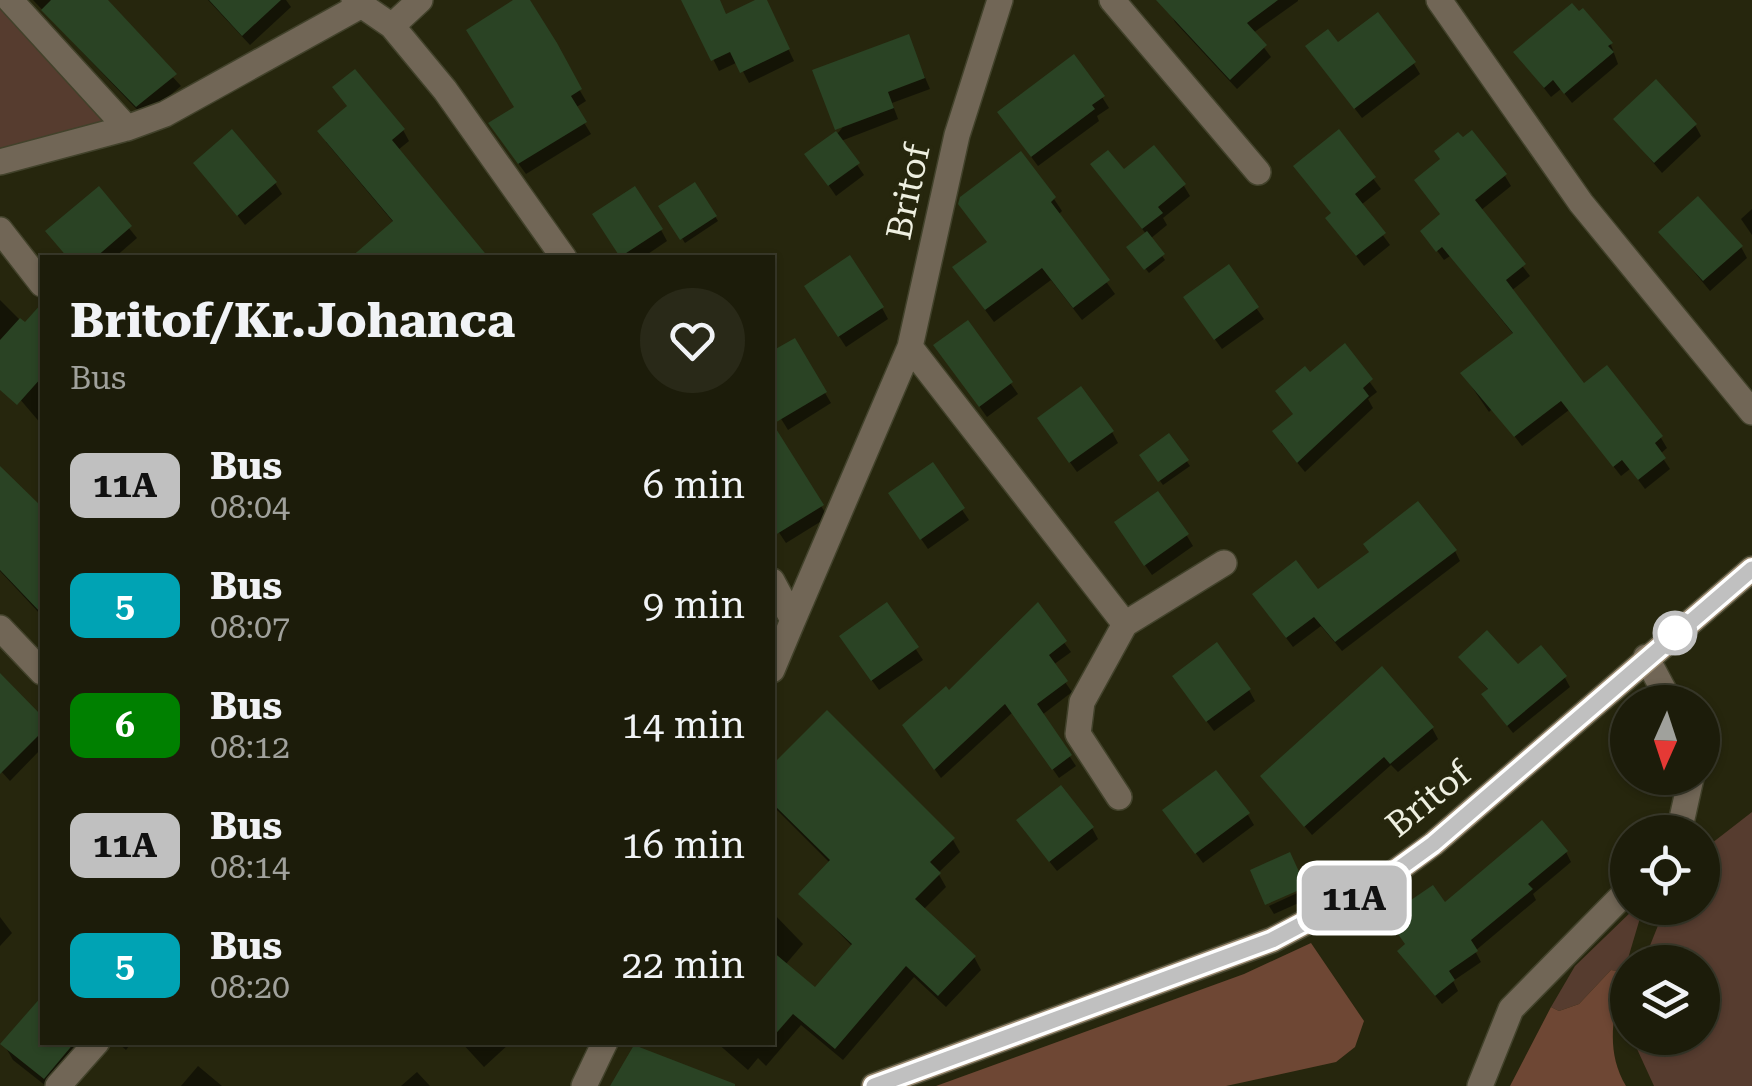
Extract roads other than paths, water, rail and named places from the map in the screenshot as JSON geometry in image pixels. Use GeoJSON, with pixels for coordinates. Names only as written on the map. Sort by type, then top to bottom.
{"type":"FeatureCollection","features":[{"type":"Feature","properties":{"kind":"street"},"geometry":{"type":"LineString","coordinates":[[10,0],[127,128]]}},
{"type":"Feature","properties":{"kind":"street"},"geometry":{"type":"LineString","coordinates":[[392,26],[420,0]]}},
{"type":"Feature","properties":{"kind":"street","name":"Britof"},"geometry":{"type":"LineString","coordinates":[[775,663],[910,347],[956,135],[1000,0]]}},
{"type":"Feature","properties":{"kind":"street"},"geometry":{"type":"LineString","coordinates":[[1112,0],[1258,172]]}},
{"type":"Feature","properties":{"kind":"street"},"geometry":{"type":"LineString","coordinates":[[1440,0],[1581,202],[1752,412]]}},
{"type":"Feature","properties":{"kind":"street"},"geometry":{"type":"LineString","coordinates":[[0,162],[127,128],[164,114],[357,3],[392,26],[445,90],[562,255]]}},
{"type":"Feature","properties":{"kind":"street"},"geometry":{"type":"LineString","coordinates":[[0,230],[40,281]]}},
{"type":"Feature","properties":{"kind":"street"},"geometry":{"type":"LineString","coordinates":[[910,347],[1125,624]]}},
{"type":"Feature","properties":{"kind":"street"},"geometry":{"type":"LineString","coordinates":[[1119,796],[1078,734],[1082,702],[1125,624],[1224,563]]}},
{"type":"Feature","properties":{"kind":"street","name":"Britof"},"geometry":{"type":"LineString","coordinates":[[874,1086],[1272,940],[1333,910],[1433,844],[1752,569]]}},
{"type":"Feature","properties":{"kind":"street"},"geometry":{"type":"LineString","coordinates":[[775,587],[793,620]]}},
{"type":"Feature","properties":{"kind":"street"},"geometry":{"type":"LineString","coordinates":[[0,628],[40,670]]}},
{"type":"Feature","properties":{"kind":"street"},"geometry":{"type":"LineString","coordinates":[[1646,657],[1661,685]]}},
{"type":"Feature","properties":{"kind":"street"},"geometry":{"type":"LineString","coordinates":[[1480,1086],[1510,1009],[1610,908]]}},
{"type":"Feature","properties":{"kind":"street"},"geometry":{"type":"LineString","coordinates":[[58,1086],[94,1045]]}},
{"type":"Feature","properties":{"kind":"street"},"geometry":{"type":"LineString","coordinates":[[584,1086],[604,1045]]}}]}
